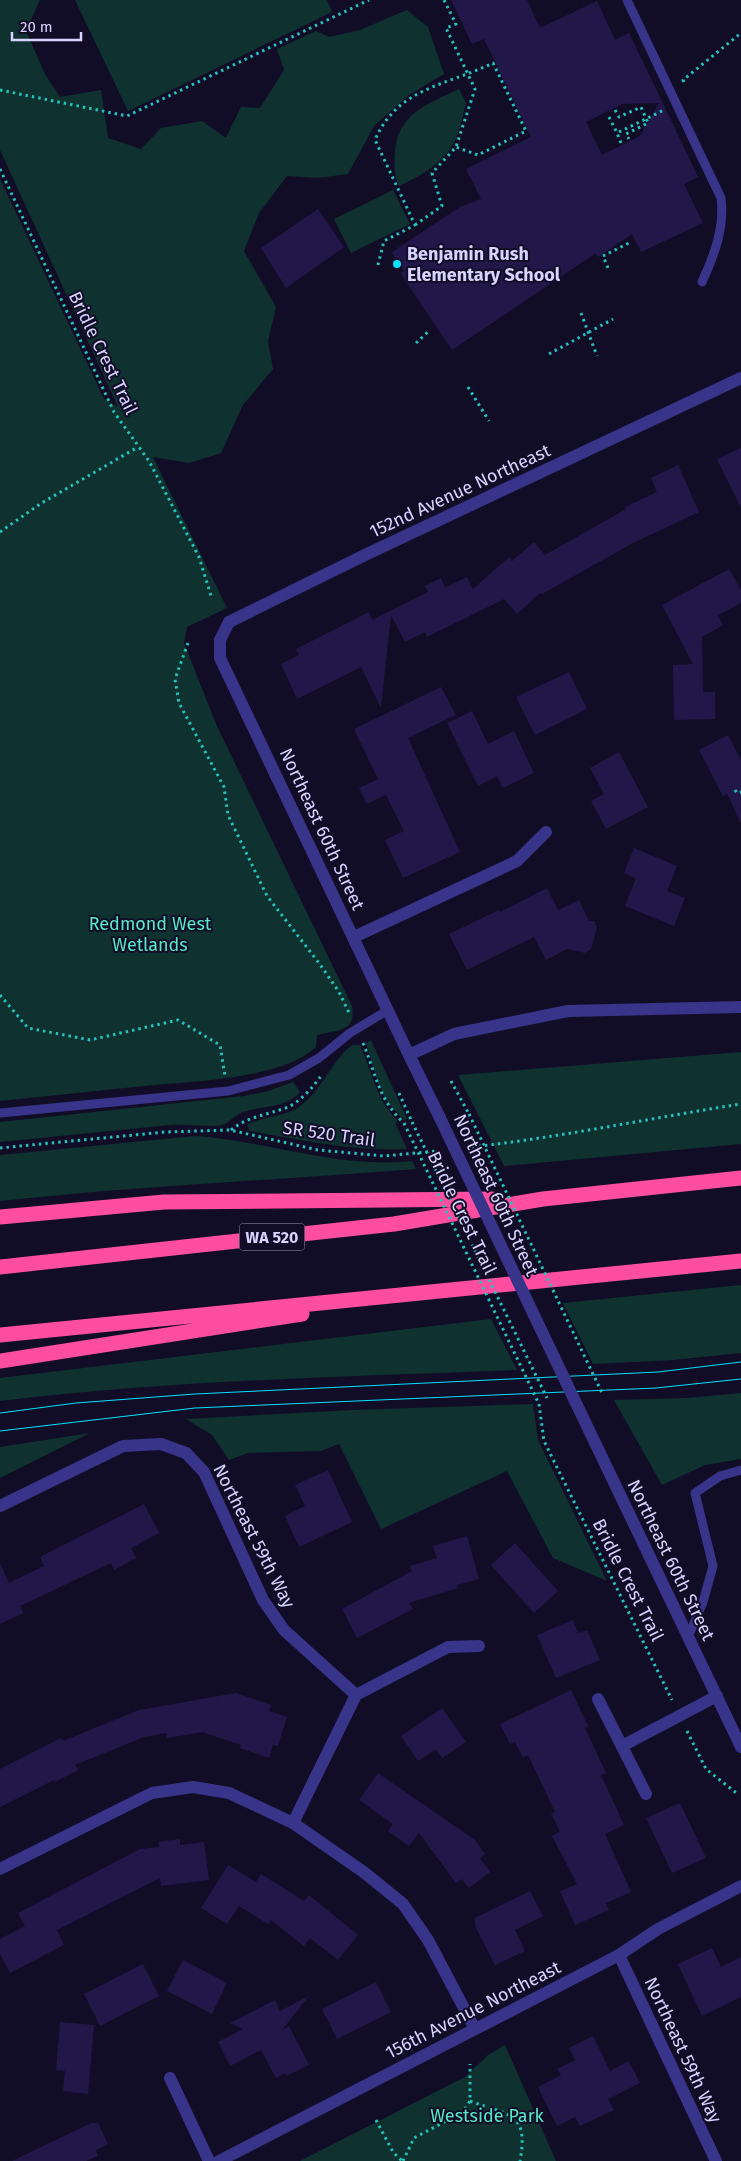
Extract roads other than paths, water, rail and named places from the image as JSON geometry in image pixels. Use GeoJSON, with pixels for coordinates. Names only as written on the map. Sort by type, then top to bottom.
{"type":"FeatureCollection","features":[{"type":"Feature","properties":{"kind":"highway","name":"WA 520"},"geometry":{"type":"LineString","coordinates":[[0,1267],[394,1224],[544,1199],[741,1178]]}},
{"type":"Feature","properties":{"kind":"highway"},"geometry":{"type":"LineString","coordinates":[[0,1217],[164,1202],[544,1199]]}},
{"type":"Feature","properties":{"kind":"highway"},"geometry":{"type":"LineString","coordinates":[[0,1334],[741,1261]]}},
{"type":"Feature","properties":{"kind":"highway"},"geometry":{"type":"LineString","coordinates":[[0,1361],[467,1289]]}},
{"type":"Feature","properties":{"kind":"street","name":"152nd Avenue Northeast"},"geometry":{"type":"LineString","coordinates":[[220,658],[220,640],[229,622],[367,554],[741,378]]}},
{"type":"Feature","properties":{"kind":"street","name":"Northeast 60th Street"},"geometry":{"type":"LineString","coordinates":[[220,658],[741,1747]]}},
{"type":"Feature","properties":{"kind":"street"},"geometry":{"type":"LineString","coordinates":[[354,937],[517,862],[546,832]]}},
{"type":"Feature","properties":{"kind":"street"},"geometry":{"type":"LineString","coordinates":[[409,1055],[454,1034],[568,1011],[741,1007]]}},
{"type":"Feature","properties":{"kind":"street","name":"Northeast 59th Way"},"geometry":{"type":"LineString","coordinates":[[0,1506],[123,1446],[161,1444],[186,1453],[204,1472],[264,1600],[284,1630],[356,1695]]}},
{"type":"Feature","properties":{"kind":"street"},"geometry":{"type":"LineString","coordinates":[[293,1823],[356,1695],[448,1647],[479,1646]]}},
{"type":"Feature","properties":{"kind":"street"},"geometry":{"type":"LineString","coordinates":[[622,1746],[717,1696]]}},
{"type":"Feature","properties":{"kind":"street"},"geometry":{"type":"LineString","coordinates":[[598,1699],[646,1794]]}},
{"type":"Feature","properties":{"kind":"street"},"geometry":{"type":"LineString","coordinates":[[0,1868],[152,1792],[193,1787],[229,1793],[293,1823],[364,1873],[402,1904],[428,1940],[475,2029]]}},
{"type":"Feature","properties":{"kind":"street","name":"156th Avenue Northeast"},"geometry":{"type":"LineString","coordinates":[[219,2161],[619,1955],[658,1929],[741,1886]]}},
{"type":"Feature","properties":{"kind":"street","name":"Northeast 59th Way"},"geometry":{"type":"LineString","coordinates":[[619,1955],[716,2161]]}},
{"type":"Feature","properties":{"kind":"street"},"geometry":{"type":"LineString","coordinates":[[170,2078],[209,2161]]}},
{"type":"Feature","properties":{"kind":"lane"},"geometry":{"type":"LineString","coordinates":[[627,0],[721,198],[723,210],[718,236],[702,282]]}},
{"type":"Feature","properties":{"kind":"lane"},"geometry":{"type":"LineString","coordinates":[[0,1113],[228,1091],[289,1075],[319,1058],[356,1030],[388,1010]]}},
{"type":"Feature","properties":{"kind":"lane"},"geometry":{"type":"LineString","coordinates":[[689,1635],[703,1602],[713,1566],[696,1493],[720,1476],[741,1470]]}},
{"type":"Feature","properties":{"kind":"tram line"},"geometry":{"type":"LineString","coordinates":[[0,1413],[76,1403],[195,1394],[658,1372],[741,1362]]}},
{"type":"Feature","properties":{"kind":"tram line"},"geometry":{"type":"LineString","coordinates":[[0,1431],[195,1408],[656,1388],[741,1379]]}},
{"type":"Feature","properties":{"kind":"place","name":"Benjamin Rush Elementary School"},"geometry":{"type":"Point","coordinates":[397,264]}},
{"type":"Feature","properties":{"kind":"park label","name":"Redmond West Wetlands"},"geometry":{"type":"Point","coordinates":[150,934]}},
{"type":"Feature","properties":{"kind":"park label","name":"Westside Park"},"geometry":{"type":"Point","coordinates":[487,2116]}}]}
